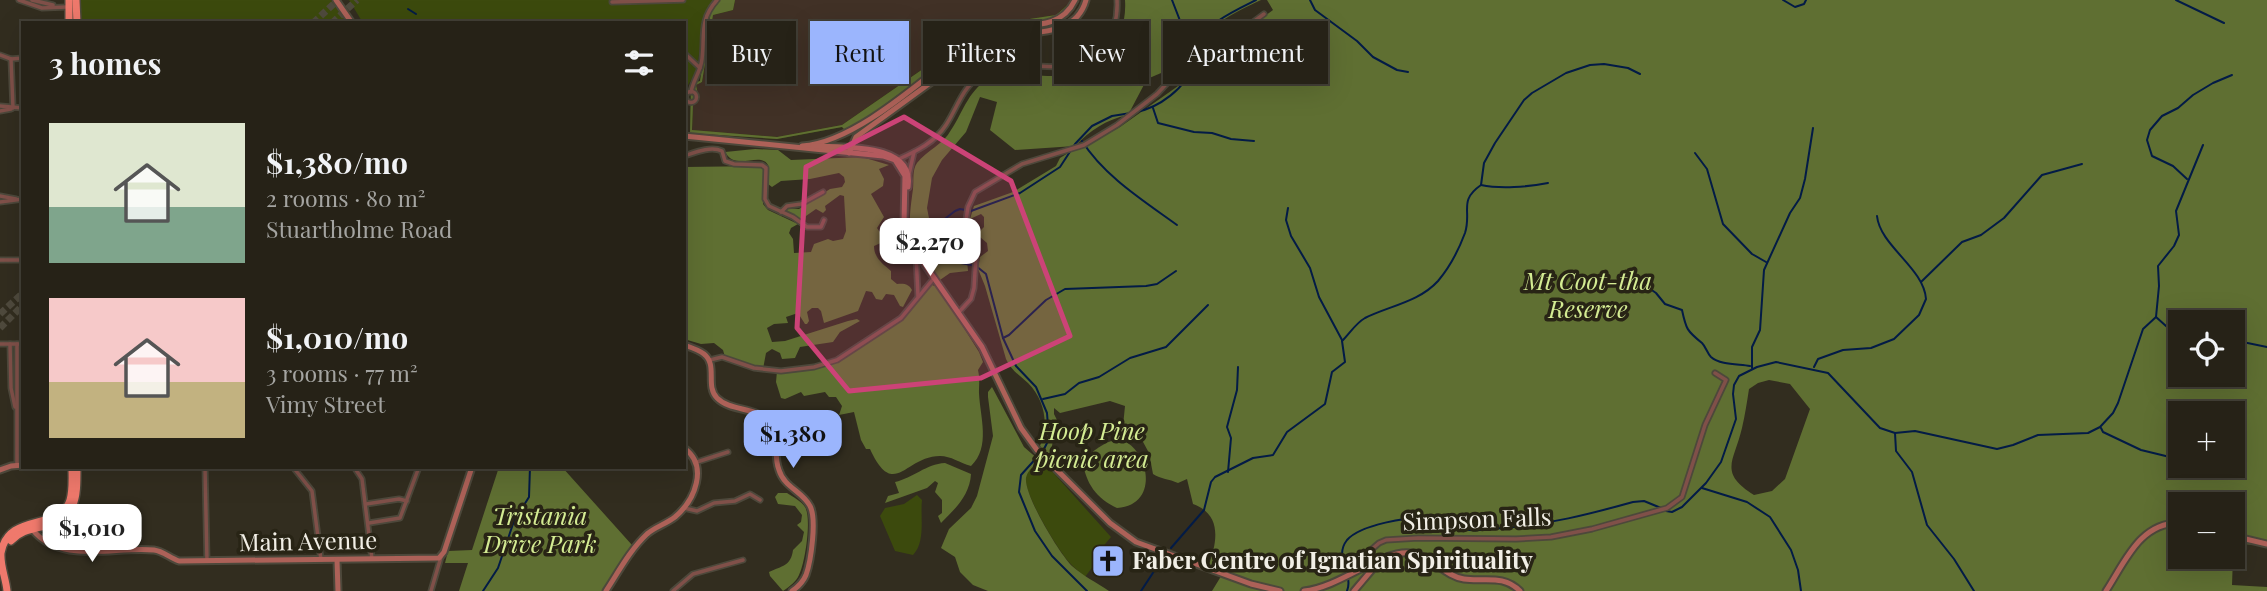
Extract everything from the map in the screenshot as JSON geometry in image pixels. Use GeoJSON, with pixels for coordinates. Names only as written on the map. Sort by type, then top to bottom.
{"type":"FeatureCollection","features":[{"type":"Feature","properties":{"kind":"highway"},"geometry":{"type":"LineString","coordinates":[[72,2],[73,21]]}},
{"type":"Feature","properties":{"kind":"highway"},"geometry":{"type":"LineString","coordinates":[[3,568],[5,553],[18,534],[53,523],[71,510],[77,496],[74,469]]}},
{"type":"Feature","properties":{"kind":"highway"},"geometry":{"type":"LineString","coordinates":[[7,591],[1,552],[12,533],[28,524],[55,516],[69,504],[74,469]]}},
{"type":"Feature","properties":{"kind":"main road"},"geometry":{"type":"LineString","coordinates":[[848,150],[844,136],[981,36],[999,28],[1054,22],[1068,12],[1075,0]]}},
{"type":"Feature","properties":{"kind":"main road"},"geometry":{"type":"LineString","coordinates":[[848,150],[856,137],[981,46],[1003,37],[1055,30],[1075,19],[1086,0]]}},
{"type":"Feature","properties":{"kind":"main road"},"geometry":{"type":"LineString","coordinates":[[339,2],[351,21]]}},
{"type":"Feature","properties":{"kind":"main road"},"geometry":{"type":"LineString","coordinates":[[799,146],[815,144],[855,129]]}},
{"type":"Feature","properties":{"kind":"main road"},"geometry":{"type":"LineString","coordinates":[[686,136],[848,150]]}},
{"type":"Feature","properties":{"kind":"main road"},"geometry":{"type":"LineString","coordinates":[[785,146],[848,150],[897,159],[909,174],[905,200]]}},
{"type":"Feature","properties":{"kind":"main road"},"geometry":{"type":"LineString","coordinates":[[897,159],[905,175],[906,233],[916,253],[986,353],[1021,428],[1037,450],[1110,523],[1136,542],[1251,584],[1280,591]]}},
{"type":"Feature","properties":{"kind":"main road"},"geometry":{"type":"LineString","coordinates":[[686,346],[704,353],[709,360],[714,394],[722,402],[758,414],[770,424],[775,433],[777,464],[781,475],[811,507],[814,521],[807,573],[792,591]]}},
{"type":"Feature","properties":{"kind":"main road"},"geometry":{"type":"LineString","coordinates":[[606,591],[630,553],[649,532],[669,521],[684,508],[696,485],[696,462],[686,449]]}},
{"type":"Feature","properties":{"kind":"main road"},"geometry":{"type":"LineString","coordinates":[[0,470],[20,465]]}},
{"type":"Feature","properties":{"kind":"main road"},"geometry":{"type":"LineString","coordinates":[[442,557],[471,469]]}},
{"type":"Feature","properties":{"kind":"main road"},"geometry":{"type":"LineString","coordinates":[[2106,591],[2133,547],[2145,534],[2168,524]]}},
{"type":"Feature","properties":{"kind":"main road","name":"Main Avenue"},"geometry":{"type":"LineString","coordinates":[[32,529],[44,541],[65,550],[156,550],[175,560],[442,557]]}},
{"type":"Feature","properties":{"kind":"main road"},"geometry":{"type":"LineString","coordinates":[[2245,539],[2267,544]]}},
{"type":"Feature","properties":{"kind":"main road"},"geometry":{"type":"LineString","coordinates":[[1304,591],[1318,589],[1397,554],[1416,554],[1427,558],[1458,577],[1500,579],[1520,591]]}},
{"type":"Feature","properties":{"kind":"main road"},"geometry":{"type":"LineString","coordinates":[[337,560],[338,591]]}},
{"type":"Feature","properties":{"kind":"main road"},"geometry":{"type":"LineString","coordinates":[[1354,591],[1377,562]]}},
{"type":"Feature","properties":{"kind":"main road"},"geometry":{"type":"LineString","coordinates":[[1348,577],[1355,583],[1354,591]]}},
{"type":"Feature","properties":{"kind":"street"},"geometry":{"type":"LineString","coordinates":[[19,0],[43,8],[72,2]]}},
{"type":"Feature","properties":{"kind":"street"},"geometry":{"type":"LineString","coordinates":[[32,0],[58,7]]}},
{"type":"Feature","properties":{"kind":"street"},"geometry":{"type":"LineString","coordinates":[[612,2],[683,0]]}},
{"type":"Feature","properties":{"kind":"street"},"geometry":{"type":"LineString","coordinates":[[686,96],[691,92],[702,60],[705,18],[717,0]]}},
{"type":"Feature","properties":{"kind":"street"},"geometry":{"type":"LineString","coordinates":[[897,159],[937,136],[964,92],[985,73],[1014,64],[1065,68],[1093,56],[1112,32],[1117,16],[1117,0]]}},
{"type":"Feature","properties":{"kind":"street"},"geometry":{"type":"LineString","coordinates":[[959,312],[971,299],[976,254],[967,225],[967,209],[975,192],[1023,164],[1085,144],[1131,115],[1157,94],[1183,66],[1211,53],[1265,13]]}},
{"type":"Feature","properties":{"kind":"street"},"geometry":{"type":"LineString","coordinates":[[0,55],[11,60],[21,58]]}},
{"type":"Feature","properties":{"kind":"street"},"geometry":{"type":"LineString","coordinates":[[686,55],[700,68]]}},
{"type":"Feature","properties":{"kind":"street"},"geometry":{"type":"LineString","coordinates":[[11,60],[13,108]]}},
{"type":"Feature","properties":{"kind":"street"},"geometry":{"type":"LineString","coordinates":[[686,99],[689,102],[695,101],[696,96],[691,92]]}},
{"type":"Feature","properties":{"kind":"street"},"geometry":{"type":"LineString","coordinates":[[0,108],[21,108]]}},
{"type":"Feature","properties":{"kind":"street"},"geometry":{"type":"LineString","coordinates":[[686,156],[719,149],[725,161],[730,164],[764,166],[766,203],[810,228],[821,227],[824,220]]}},
{"type":"Feature","properties":{"kind":"street"},"geometry":{"type":"LineString","coordinates":[[909,174],[911,157],[915,151]]}},
{"type":"Feature","properties":{"kind":"street"},"geometry":{"type":"LineString","coordinates":[[780,212],[787,206],[801,204],[823,192]]}},
{"type":"Feature","properties":{"kind":"street"},"geometry":{"type":"LineString","coordinates":[[0,196],[21,199]]}},
{"type":"Feature","properties":{"kind":"street"},"geometry":{"type":"LineString","coordinates":[[0,202],[21,199]]}},
{"type":"Feature","properties":{"kind":"street"},"geometry":{"type":"LineString","coordinates":[[916,253],[919,289],[916,301]]}},
{"type":"Feature","properties":{"kind":"street"},"geometry":{"type":"LineString","coordinates":[[0,258],[21,260]]}},
{"type":"Feature","properties":{"kind":"street"},"geometry":{"type":"LineString","coordinates":[[709,360],[720,357],[767,371],[814,367],[837,360],[901,318],[934,278]]}},
{"type":"Feature","properties":{"kind":"street"},"geometry":{"type":"LineString","coordinates":[[0,344],[21,344]]}},
{"type":"Feature","properties":{"kind":"street"},"geometry":{"type":"LineString","coordinates":[[10,344],[20,465]]}},
{"type":"Feature","properties":{"kind":"street"},"geometry":{"type":"LineString","coordinates":[[16,416],[17,344]]}},
{"type":"Feature","properties":{"kind":"street","name":"Simpson Falls"},"geometry":{"type":"LineString","coordinates":[[1348,577],[1361,559],[1386,540],[1551,537],[1592,529],[1667,508],[1682,497],[1705,425],[1726,380],[1715,373]]}},
{"type":"Feature","properties":{"kind":"street"},"geometry":{"type":"LineString","coordinates":[[696,462],[729,452]]}},
{"type":"Feature","properties":{"kind":"street"},"geometry":{"type":"LineString","coordinates":[[205,469],[207,561]]}},
{"type":"Feature","properties":{"kind":"street"},"geometry":{"type":"LineString","coordinates":[[295,469],[312,491],[321,560]]}},
{"type":"Feature","properties":{"kind":"street"},"geometry":{"type":"LineString","coordinates":[[355,469],[362,479],[372,559]]}},
{"type":"Feature","properties":{"kind":"street"},"geometry":{"type":"LineString","coordinates":[[369,523],[397,520],[402,516],[418,469]]}},
{"type":"Feature","properties":{"kind":"street"},"geometry":{"type":"LineString","coordinates":[[684,508],[697,512],[714,503],[735,501],[750,494],[760,500]]}},
{"type":"Feature","properties":{"kind":"street"},"geometry":{"type":"LineString","coordinates":[[366,504],[399,499],[408,501]]}},
{"type":"Feature","properties":{"kind":"street"},"geometry":{"type":"LineString","coordinates":[[431,591],[442,557]]}},
{"type":"Feature","properties":{"kind":"street"},"geometry":{"type":"LineString","coordinates":[[673,591],[692,574],[743,560]]}},
{"type":"Feature","properties":{"kind":"highlighted area"},"geometry":{"type":"Polygon","coordinates":[[[904,117],[1011,181],[1070,336],[981,378],[849,391],[797,328],[806,167],[904,117]]]}},
{"type":"Feature","properties":{"kind":"shaded area"},"geometry":{"type":"Polygon","coordinates":[[[735,0],[1072,0],[1056,15],[1016,21],[923,21],[923,69],[909,79],[909,21],[810,21],[810,84],[901,84],[842,125],[777,137],[692,131],[693,104],[697,102],[696,85],[702,82],[707,52],[707,84],[796,84],[796,21],[712,21],[713,15],[733,10],[735,0]]]}},
{"type":"Feature","properties":{"kind":"green space"},"geometry":{"type":"Polygon","coordinates":[[[81,0],[331,0],[346,21],[81,21],[81,0]]]}},
{"type":"Feature","properties":{"kind":"green space"},"geometry":{"type":"Polygon","coordinates":[[[349,0],[735,0],[733,10],[713,15],[712,21],[709,21],[710,14],[704,15],[697,70],[686,89],[686,21],[362,21],[349,0]]]}},
{"type":"Feature","properties":{"kind":"green space"},"geometry":{"type":"Polygon","coordinates":[[[716,0],[735,0],[733,10],[713,15],[712,21],[709,21],[712,4],[716,0]]]}},
{"type":"Feature","properties":{"kind":"green space"},"geometry":{"type":"Polygon","coordinates":[[[1072,0],[1063,13],[1045,21],[1016,21],[1056,15],[1072,0]]]}},
{"type":"Feature","properties":{"kind":"green space"},"geometry":{"type":"Polygon","coordinates":[[[1074,0],[1065,10],[1055,16],[1044,20],[1016,21],[1056,15],[1074,0]]]}},
{"type":"Feature","properties":{"kind":"green space"},"geometry":{"type":"Polygon","coordinates":[[[1125,0],[1261,0],[1222,21],[1163,21],[1163,72],[1149,78],[1149,21],[1123,21],[1125,0]]]}},
{"type":"Feature","properties":{"kind":"green space","name":"Mt Coot-tha Reserve"},"geometry":{"type":"Polygon","coordinates":[[[1267,0],[2267,0],[2267,546],[2245,544],[2245,492],[2168,492],[2168,569],[2233,569],[2232,585],[2267,587],[2267,591],[1212,591],[1223,573],[1208,567],[1214,549],[1213,522],[1203,509],[1193,504],[1187,479],[1178,483],[1153,474],[1149,453],[1142,440],[1128,435],[1123,426],[1125,406],[1110,401],[1060,413],[1054,408],[1057,420],[1050,456],[1040,446],[1045,421],[1042,405],[1034,390],[1006,359],[978,269],[980,257],[988,251],[987,243],[980,237],[984,217],[981,214],[970,219],[974,206],[1013,192],[1056,166],[1060,158],[1073,150],[1120,127],[1179,84],[1328,84],[1328,21],[1258,21],[1273,10],[1267,0]],[[1769,380],[1749,389],[1733,458],[1732,473],[1743,487],[1754,495],[1772,491],[1785,479],[1810,409],[1790,384],[1769,380]]]}},
{"type":"Feature","properties":{"kind":"green space"},"geometry":{"type":"Polygon","coordinates":[[[707,34],[702,82],[696,85],[699,99],[693,104],[692,130],[777,137],[842,125],[901,84],[909,84],[909,79],[923,69],[923,76],[868,117],[845,130],[842,127],[777,139],[690,133],[691,84],[700,81],[707,34]]]}},
{"type":"Feature","properties":{"kind":"green space"},"geometry":{"type":"Polygon","coordinates":[[[707,36],[702,82],[696,85],[699,99],[693,104],[692,130],[777,137],[842,125],[901,84],[909,84],[909,79],[923,69],[923,76],[868,117],[845,130],[842,127],[777,139],[690,133],[691,84],[700,81],[707,36]]]}},
{"type":"Feature","properties":{"kind":"green space"},"geometry":{"type":"Polygon","coordinates":[[[1040,75],[1054,76],[1054,84],[1144,84],[1128,115],[1099,126],[1075,146],[1015,150],[990,130],[997,102],[980,97],[966,132],[942,160],[932,178],[927,208],[932,233],[961,249],[968,271],[950,273],[940,280],[912,239],[910,219],[915,166],[948,135],[973,93],[982,84],[1040,84],[1040,75]]]}},
{"type":"Feature","properties":{"kind":"green space"},"geometry":{"type":"Polygon","coordinates":[[[778,150],[791,160],[862,157],[889,165],[879,169],[884,179],[883,186],[871,194],[884,217],[877,228],[884,238],[883,242],[874,246],[874,250],[891,271],[891,279],[897,284],[908,285],[912,290],[903,307],[894,295],[886,294],[882,300],[866,291],[858,311],[824,323],[818,308],[807,312],[807,324],[798,313],[786,317],[788,323],[774,324],[767,328],[772,342],[785,341],[848,321],[860,321],[840,332],[833,342],[800,347],[795,358],[782,359],[780,353],[772,349],[766,353],[763,369],[725,357],[723,350],[714,343],[701,344],[686,340],[686,167],[763,166],[763,204],[768,210],[798,224],[791,228],[789,233],[793,239],[794,253],[811,252],[814,244],[828,239],[843,239],[846,231],[844,196],[840,195],[825,206],[823,213],[816,209],[806,216],[805,221],[787,214],[785,210],[799,209],[830,189],[842,187],[844,177],[839,173],[781,181],[772,187],[768,184],[769,167],[764,161],[735,160],[725,152],[778,150]]]}},
{"type":"Feature","properties":{"kind":"green space"},"geometry":{"type":"Polygon","coordinates":[[[932,285],[938,287],[983,362],[978,370],[983,441],[971,466],[940,456],[928,458],[893,474],[886,472],[870,449],[866,449],[854,412],[839,415],[842,406],[836,397],[829,397],[825,392],[804,396],[801,392],[785,399],[781,398],[776,382],[777,371],[814,367],[837,360],[909,313],[932,285]]]}},
{"type":"Feature","properties":{"kind":"green space"},"geometry":{"type":"Polygon","coordinates":[[[992,387],[1024,447],[1039,460],[1026,478],[1043,524],[1072,566],[1109,591],[988,591],[973,585],[960,572],[955,557],[941,548],[949,529],[971,508],[977,496],[993,436],[988,397],[992,387]]]}},
{"type":"Feature","properties":{"kind":"green space"},"geometry":{"type":"Polygon","coordinates":[[[1118,439],[1137,452],[1146,475],[1140,497],[1131,504],[1117,508],[1093,489],[1086,476],[1083,461],[1099,447],[1118,439]]]}},
{"type":"Feature","properties":{"kind":"green space"},"geometry":{"type":"Polygon","coordinates":[[[1041,459],[1111,537],[1100,550],[1103,553],[1085,577],[1057,545],[1029,493],[1026,475],[1041,459]]]}},
{"type":"Feature","properties":{"kind":"green space"},"geometry":{"type":"Polygon","coordinates":[[[945,463],[971,474],[965,495],[941,523],[938,516],[942,513],[942,500],[935,492],[938,483],[935,481],[927,488],[885,503],[888,496],[899,493],[895,482],[945,463]]]}},
{"type":"Feature","properties":{"kind":"green space","name":"Tristania Drive Park"},"geometry":{"type":"Polygon","coordinates":[[[498,469],[564,469],[632,545],[604,591],[459,591],[468,563],[445,563],[448,551],[472,550],[498,469]]]}},
{"type":"Feature","properties":{"kind":"green space"},"geometry":{"type":"Polygon","coordinates":[[[778,493],[787,493],[801,503],[805,507],[808,521],[801,569],[796,580],[783,591],[769,572],[788,562],[793,550],[802,541],[804,532],[797,525],[801,522],[802,515],[795,506],[778,504],[775,497],[778,493]]]}},
{"type":"Feature","properties":{"kind":"green space"},"geometry":{"type":"Polygon","coordinates":[[[917,495],[922,500],[920,543],[913,555],[895,551],[880,516],[885,508],[904,504],[917,495]]]}},
{"type":"Feature","properties":{"kind":"waterway"},"geometry":{"type":"LineString","coordinates":[[1172,0],[1180,21]]}},
{"type":"Feature","properties":{"kind":"waterway"},"geometry":{"type":"LineString","coordinates":[[1136,112],[1153,106],[1178,89],[1189,73],[1197,40],[1220,19],[1256,0]]}},
{"type":"Feature","properties":{"kind":"waterway"},"geometry":{"type":"LineString","coordinates":[[1310,0],[1315,10],[1357,41],[1373,57],[1397,70],[1408,72]]}},
{"type":"Feature","properties":{"kind":"waterway"},"geometry":{"type":"LineString","coordinates":[[1783,0],[1795,7],[1804,4],[1806,0]]}},
{"type":"Feature","properties":{"kind":"waterway"},"geometry":{"type":"LineString","coordinates":[[2176,0],[2224,23]]}},
{"type":"Feature","properties":{"kind":"waterway"},"geometry":{"type":"LineString","coordinates":[[408,9],[416,14]]}},
{"type":"Feature","properties":{"kind":"waterway"},"geometry":{"type":"LineString","coordinates":[[1171,548],[1204,510],[1211,482],[1215,477],[1253,458],[1273,455],[1287,432],[1325,404],[1332,372],[1345,362],[1342,341],[1356,326],[1365,318],[1422,294],[1442,276],[1465,233],[1468,201],[1481,185],[1484,163],[1524,100],[1566,73],[1590,65],[1628,68],[1640,74]]}},
{"type":"Feature","properties":{"kind":"waterway"},"geometry":{"type":"LineString","coordinates":[[2187,179],[2173,166],[2152,156],[2147,140],[2150,130],[2162,116],[2178,108],[2193,95],[2232,75]]}},
{"type":"Feature","properties":{"kind":"waterway"},"geometry":{"type":"LineString","coordinates":[[1153,108],[1158,123],[1231,139],[1254,141]]}},
{"type":"Feature","properties":{"kind":"waterway"},"geometry":{"type":"LineString","coordinates":[[1043,451],[1049,439],[1047,413],[1036,387],[1016,366],[1003,338],[986,274],[976,266],[961,263],[931,245],[928,232],[955,211],[971,211],[1020,193],[1060,167],[1075,144],[1092,126],[1112,116],[1131,113]]}},
{"type":"Feature","properties":{"kind":"waterway"},"geometry":{"type":"LineString","coordinates":[[1752,368],[1752,347],[1760,330],[1764,270],[1790,213],[1800,198],[1813,128]]}},
{"type":"Feature","properties":{"kind":"waterway"},"geometry":{"type":"LineString","coordinates":[[1082,141],[1113,177],[1177,225]]}},
{"type":"Feature","properties":{"kind":"waterway"},"geometry":{"type":"LineString","coordinates":[[2156,317],[2158,266],[2179,235],[2176,211],[2203,145]]}},
{"type":"Feature","properties":{"kind":"waterway"},"geometry":{"type":"LineString","coordinates":[[1695,153],[1707,169],[1723,224],[1752,254],[1766,262]]}},
{"type":"Feature","properties":{"kind":"waterway"},"geometry":{"type":"LineString","coordinates":[[1921,282],[1962,242],[1981,235],[2004,218],[2042,175],[2082,164]]}},
{"type":"Feature","properties":{"kind":"waterway"},"geometry":{"type":"LineString","coordinates":[[1481,185],[1514,187],[1548,183]]}},
{"type":"Feature","properties":{"kind":"waterway"},"geometry":{"type":"LineString","coordinates":[[1288,208],[1286,220],[1291,236],[1310,268],[1319,297],[1342,340]]}},
{"type":"Feature","properties":{"kind":"waterway"},"geometry":{"type":"LineString","coordinates":[[1814,367],[1818,359],[1843,350],[1871,348],[1894,339],[1919,315],[1926,299],[1918,277],[1886,237],[1877,216]]}},
{"type":"Feature","properties":{"kind":"waterway"},"geometry":{"type":"LineString","coordinates":[[1003,338],[1046,300],[1065,289],[1146,286],[1157,284],[1176,271]]}},
{"type":"Feature","properties":{"kind":"waterway"},"geometry":{"type":"LineString","coordinates":[[1626,272],[1656,293],[1665,304],[1682,310],[1688,329],[1711,357],[1724,363],[1750,366]]}},
{"type":"Feature","properties":{"kind":"waterway"},"geometry":{"type":"LineString","coordinates":[[1043,399],[1065,394],[1079,383],[1099,377],[1130,358],[1166,347],[1208,305]]}},
{"type":"Feature","properties":{"kind":"waterway"},"geometry":{"type":"LineString","coordinates":[[1666,511],[1672,512],[1682,507],[1706,483],[1721,462],[1736,419],[1734,385],[1739,376],[1757,367],[1776,362],[1828,373],[1880,428],[1895,433],[1915,431],[1997,449],[2038,435],[2088,433],[2100,427],[2118,403],[2143,329],[2156,317],[2168,327]]}},
{"type":"Feature","properties":{"kind":"waterway"},"geometry":{"type":"LineString","coordinates":[[2245,342],[2267,347]]}},
{"type":"Feature","properties":{"kind":"waterway"},"geometry":{"type":"LineString","coordinates":[[1228,472],[1231,438],[1227,427],[1237,390],[1238,367]]}},
{"type":"Feature","properties":{"kind":"waterway"},"geometry":{"type":"LineString","coordinates":[[2101,428],[2103,432],[2141,450],[2168,457]]}},
{"type":"Feature","properties":{"kind":"waterway"},"geometry":{"type":"LineString","coordinates":[[1895,433],[1896,451],[1912,472],[1927,525],[1954,559],[1974,591]]}},
{"type":"Feature","properties":{"kind":"waterway"},"geometry":{"type":"LineString","coordinates":[[1039,455],[1021,475],[1019,492],[1035,531],[1052,556],[1087,591]]}},
{"type":"Feature","properties":{"kind":"waterway"},"geometry":{"type":"LineString","coordinates":[[483,591],[498,568],[514,521],[529,497],[530,469]]}},
{"type":"Feature","properties":{"kind":"waterway"},"geometry":{"type":"LineString","coordinates":[[1702,488],[1747,502],[1770,517],[1791,550],[1801,591]]}},
{"type":"Feature","properties":{"kind":"waterway"},"geometry":{"type":"LineString","coordinates":[[1347,591],[1348,578],[1343,547],[1353,535],[1385,523],[1410,518],[1429,518],[1464,529],[1483,530],[1552,522],[1633,502],[1644,501],[1661,508]]}},
{"type":"Feature","properties":{"kind":"waterway"},"geometry":{"type":"LineString","coordinates":[[1141,591],[1164,556]]}},
{"type":"Feature","properties":{"kind":"tunnel"},"geometry":{"type":"LineString","coordinates":[[315,21],[338,0]]}},
{"type":"Feature","properties":{"kind":"tunnel"},"geometry":{"type":"LineString","coordinates":[[334,21],[357,0]]}},
{"type":"Feature","properties":{"kind":"tunnel"},"geometry":{"type":"LineString","coordinates":[[0,314],[21,295]]}},
{"type":"Feature","properties":{"kind":"tunnel"},"geometry":{"type":"LineString","coordinates":[[0,328],[21,307]]}},
{"type":"Feature","properties":{"kind":"place","name":"Faber Centre of Ignatian Spirituality"},"geometry":{"type":"Point","coordinates":[1108,561]}},
{"type":"Feature","properties":{"kind":"park label","name":"Hoop Pine picnic area"},"geometry":{"type":"Point","coordinates":[1092,446]}}]}
